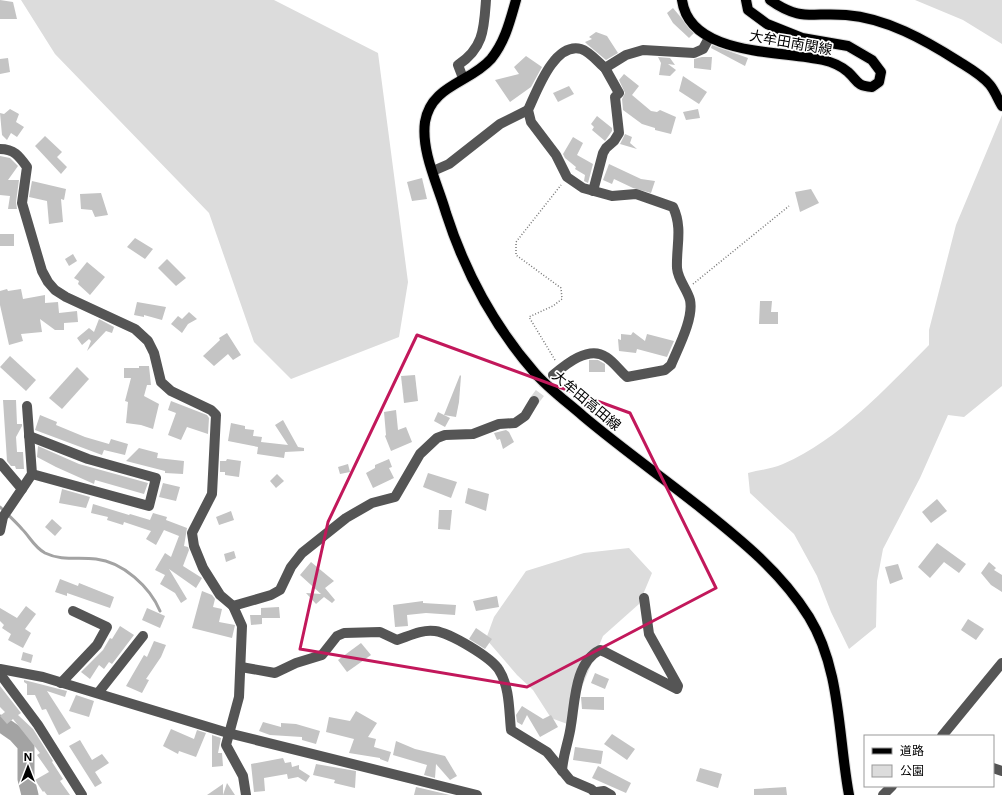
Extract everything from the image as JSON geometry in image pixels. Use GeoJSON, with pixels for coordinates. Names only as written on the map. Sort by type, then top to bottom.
{"type":"FeatureCollection","features":[{"type":"Feature","properties":{"kind":"main road","name":"大牟田高田線"},"geometry":{"type":"LineString","coordinates":[[516,0],[507,31],[501,45],[490,60],[478,70],[442,91],[432,102],[425,120],[425,135],[433,171],[455,241],[474,284],[500,329],[536,374],[604,434],[700,507],[769,566],[791,590],[810,618],[822,643],[830,670],[849,792]]}},
{"type":"Feature","properties":{"kind":"main road","name":"大牟田南関線"},"geometry":{"type":"LineString","coordinates":[[682,0],[687,17],[710,38],[748,49],[823,60],[836,64],[847,71],[859,85],[872,87],[879,82],[881,72],[872,60],[848,46],[802,38],[779,30],[767,24],[748,10],[746,0]]}},
{"type":"Feature","properties":{"kind":"main road","name":"大牟田南関線"},"geometry":{"type":"LineString","coordinates":[[770,0],[786,10],[797,14],[812,16],[846,15],[892,26],[938,48],[982,77],[991,86],[1002,106]]}},
{"type":"Feature","properties":{"kind":"street"},"geometry":{"type":"LineString","coordinates":[[463,78],[458,65],[470,57],[478,46],[483,31],[486,0]]}},
{"type":"Feature","properties":{"kind":"street"},"geometry":{"type":"LineString","coordinates":[[606,68],[626,55],[643,50],[694,53],[703,49],[710,38]]}},
{"type":"Feature","properties":{"kind":"street"},"geometry":{"type":"LineString","coordinates":[[433,171],[449,164],[500,124],[528,110],[551,64],[558,55],[569,49],[582,49],[606,68],[619,93],[615,97],[619,134],[603,154],[593,191]]}},
{"type":"Feature","properties":{"kind":"street"},"geometry":{"type":"LineString","coordinates":[[528,110],[532,122],[556,155],[567,177],[584,188],[593,191],[612,196],[636,194],[673,207],[677,216],[679,227],[677,269],[679,278],[690,300],[690,317],[671,365],[665,370],[627,377],[606,356],[592,354],[580,356],[557,372]]}},
{"type":"Feature","properties":{"kind":"street"},"geometry":{"type":"LineString","coordinates":[[0,149],[8,149],[18,155],[27,167],[22,203],[42,271],[48,282],[55,290],[66,297],[135,329],[148,341],[154,353],[161,382],[171,391],[211,410],[216,415],[212,494],[192,533],[194,546],[203,568],[220,595],[233,606],[242,626],[239,697],[228,733],[226,745],[243,776],[246,795]]}},
{"type":"Feature","properties":{"kind":"street"},"geometry":{"type":"LineString","coordinates":[[233,606],[271,595],[280,590],[291,567],[308,549],[346,518],[372,503],[394,497],[420,454],[437,438],[445,435],[473,434],[499,424],[515,423],[525,416],[534,401]]}},
{"type":"Feature","properties":{"kind":"street"},"geometry":{"type":"LineString","coordinates":[[0,531],[6,513],[32,474],[27,406]]}},
{"type":"Feature","properties":{"kind":"street"},"geometry":{"type":"LineString","coordinates":[[29,436],[88,459],[156,478],[149,506],[32,474]]}},
{"type":"Feature","properties":{"kind":"street"},"geometry":{"type":"LineString","coordinates":[[0,463],[22,489]]}},
{"type":"Feature","properties":{"kind":"street"},"geometry":{"type":"LineString","coordinates":[[562,770],[563,754],[571,726],[577,689],[586,664],[592,654],[600,650],[605,652],[677,689],[678,686],[649,634],[644,598]]}},
{"type":"Feature","properties":{"kind":"street"},"geometry":{"type":"LineString","coordinates":[[61,682],[98,645],[107,627],[73,612]]}},
{"type":"Feature","properties":{"kind":"street"},"geometry":{"type":"LineString","coordinates":[[241,667],[275,673],[296,663],[322,656],[337,636],[344,633],[380,632],[397,640],[422,631],[436,631],[454,638],[485,657],[499,670],[505,685],[511,730],[547,752],[570,780],[597,794],[604,791],[611,795]]}},
{"type":"Feature","properties":{"kind":"street"},"geometry":{"type":"LineString","coordinates":[[98,693],[143,636]]}},
{"type":"Feature","properties":{"kind":"street"},"geometry":{"type":"LineString","coordinates":[[943,735],[1002,664]]}},
{"type":"Feature","properties":{"kind":"street"},"geometry":{"type":"LineString","coordinates":[[0,669],[61,682],[228,733],[477,795]]}},
{"type":"Feature","properties":{"kind":"street"},"geometry":{"type":"LineString","coordinates":[[0,674],[38,725],[82,795]]}},
{"type":"Feature","properties":{"kind":"street"},"geometry":{"type":"LineString","coordinates":[[883,795],[891,787]]}},
{"type":"Feature","properties":{"kind":"path"},"geometry":{"type":"LineString","coordinates":[[557,372],[529,317],[553,306],[562,299],[561,288],[516,255],[515,248],[516,242],[567,177]]}},
{"type":"Feature","properties":{"kind":"path"},"geometry":{"type":"LineString","coordinates":[[686,290],[789,206]]}},
{"type":"Feature","properties":{"kind":"highlighted area"},"geometry":{"type":"Polygon","coordinates":[[[417,335],[630,413],[716,588],[527,687],[300,649],[328,522],[417,335]]]}},
{"type":"Feature","properties":{"kind":"green space"},"geometry":{"type":"Polygon","coordinates":[[[21,0],[274,0],[378,53],[408,282],[399,337],[291,379],[254,342],[209,213],[55,54],[21,0]]]}},
{"type":"Feature","properties":{"kind":"green space"},"geometry":{"type":"Polygon","coordinates":[[[915,0],[1002,0],[1002,44],[963,20],[915,0]]]}},
{"type":"Feature","properties":{"kind":"green space"},"geometry":{"type":"Polygon","coordinates":[[[1002,115],[1002,386],[964,417],[948,415],[920,478],[883,549],[877,581],[876,627],[849,649],[831,612],[817,576],[794,534],[750,493],[748,473],[779,466],[804,454],[823,441],[861,412],[929,345],[929,330],[956,225],[1002,115]]]}},
{"type":"Feature","properties":{"kind":"green space"},"geometry":{"type":"Polygon","coordinates":[[[629,548],[652,573],[639,604],[603,636],[579,694],[570,725],[551,718],[533,690],[517,675],[486,639],[494,617],[526,571],[584,553],[629,548]]]}},
{"type":"Feature","properties":{"kind":"building"},"geometry":{"type":"Polygon","coordinates":[[[0,0],[13,2],[17,19],[0,19],[0,0]]]}},
{"type":"Feature","properties":{"kind":"building"},"geometry":{"type":"Polygon","coordinates":[[[673,8],[694,33],[689,38],[673,23],[667,13],[673,8]]]}},
{"type":"Feature","properties":{"kind":"building"},"geometry":{"type":"Polygon","coordinates":[[[596,32],[607,36],[618,53],[606,60],[588,45],[585,42],[592,39],[589,37],[596,32]]]}},
{"type":"Feature","properties":{"kind":"building"},"geometry":{"type":"Polygon","coordinates":[[[712,45],[748,58],[745,66],[711,48],[712,45]]]}},
{"type":"Feature","properties":{"kind":"building"},"geometry":{"type":"Polygon","coordinates":[[[526,56],[542,67],[531,87],[510,102],[495,80],[519,74],[514,67],[526,56]]]}},
{"type":"Feature","properties":{"kind":"building"},"geometry":{"type":"Polygon","coordinates":[[[658,57],[670,58],[675,65],[668,64],[676,70],[670,76],[659,75],[661,63],[658,57]]]}},
{"type":"Feature","properties":{"kind":"building"},"geometry":{"type":"Polygon","coordinates":[[[712,57],[711,70],[694,68],[694,59],[712,57]]]}},
{"type":"Feature","properties":{"kind":"building"},"geometry":{"type":"Polygon","coordinates":[[[8,58],[10,72],[0,74],[0,59],[8,58]]]}},
{"type":"Feature","properties":{"kind":"building"},"geometry":{"type":"Polygon","coordinates":[[[624,74],[639,86],[632,95],[651,111],[657,112],[660,110],[676,117],[671,134],[655,130],[655,128],[642,124],[623,110],[622,99],[625,93],[619,80],[624,74]]]}},
{"type":"Feature","properties":{"kind":"building"},"geometry":{"type":"Polygon","coordinates":[[[683,76],[707,92],[699,104],[679,91],[683,76]]]}},
{"type":"Feature","properties":{"kind":"building"},"geometry":{"type":"Polygon","coordinates":[[[569,86],[574,94],[558,102],[553,93],[569,86]]]}},
{"type":"Feature","properties":{"kind":"building"},"geometry":{"type":"Polygon","coordinates":[[[10,109],[19,114],[16,122],[24,127],[17,137],[11,133],[7,140],[2,135],[0,113],[4,114],[10,109]]]}},
{"type":"Feature","properties":{"kind":"building"},"geometry":{"type":"Polygon","coordinates":[[[698,109],[700,118],[686,120],[683,112],[698,109]]]}},
{"type":"Feature","properties":{"kind":"building"},"geometry":{"type":"Polygon","coordinates":[[[597,116],[612,128],[612,131],[605,141],[592,130],[594,127],[591,124],[597,116]]]}},
{"type":"Feature","properties":{"kind":"building"},"geometry":{"type":"Polygon","coordinates":[[[625,134],[632,137],[630,143],[637,149],[620,144],[625,134]]]}},
{"type":"Feature","properties":{"kind":"building"},"geometry":{"type":"Polygon","coordinates":[[[45,136],[62,152],[57,157],[67,167],[61,174],[35,146],[45,136]]]}},
{"type":"Feature","properties":{"kind":"building"},"geometry":{"type":"Polygon","coordinates":[[[573,137],[583,143],[577,155],[593,164],[588,183],[584,181],[585,175],[575,169],[576,167],[565,158],[563,154],[573,137]]]}},
{"type":"Feature","properties":{"kind":"building"},"geometry":{"type":"Polygon","coordinates":[[[0,156],[10,158],[18,166],[8,180],[19,180],[16,202],[17,209],[8,209],[10,196],[0,195],[0,156]]]}},
{"type":"Feature","properties":{"kind":"building"},"geometry":{"type":"Polygon","coordinates":[[[609,164],[641,179],[655,181],[651,193],[633,188],[614,179],[612,184],[603,180],[609,164]]]}},
{"type":"Feature","properties":{"kind":"building"},"geometry":{"type":"Polygon","coordinates":[[[422,178],[427,199],[412,201],[407,182],[422,178]]]}},
{"type":"Feature","properties":{"kind":"building"},"geometry":{"type":"Polygon","coordinates":[[[32,181],[66,189],[64,200],[61,199],[63,222],[49,224],[47,201],[29,197],[32,181]]]}},
{"type":"Feature","properties":{"kind":"building"},"geometry":{"type":"Polygon","coordinates":[[[811,189],[819,203],[800,212],[795,192],[811,189]]]}},
{"type":"Feature","properties":{"kind":"building"},"geometry":{"type":"Polygon","coordinates":[[[101,193],[108,215],[95,217],[92,210],[81,209],[80,194],[101,193]]]}},
{"type":"Feature","properties":{"kind":"building"},"geometry":{"type":"Polygon","coordinates":[[[0,234],[14,234],[14,246],[0,246],[0,234]]]}},
{"type":"Feature","properties":{"kind":"building"},"geometry":{"type":"Polygon","coordinates":[[[135,238],[153,249],[145,259],[127,247],[135,238]]]}},
{"type":"Feature","properties":{"kind":"building"},"geometry":{"type":"Polygon","coordinates":[[[73,254],[77,261],[69,266],[65,259],[73,254]]]}},
{"type":"Feature","properties":{"kind":"building"},"geometry":{"type":"Polygon","coordinates":[[[167,259],[186,278],[176,286],[158,268],[167,259]]]}},
{"type":"Feature","properties":{"kind":"building"},"geometry":{"type":"Polygon","coordinates":[[[87,262],[105,277],[90,295],[78,284],[79,281],[74,278],[87,262]]]}},
{"type":"Feature","properties":{"kind":"building"},"geometry":{"type":"Polygon","coordinates":[[[7,289],[8,291],[21,289],[23,299],[45,295],[45,303],[58,302],[59,313],[77,311],[78,322],[64,323],[64,330],[55,330],[40,319],[42,332],[21,334],[23,341],[9,345],[0,305],[0,291],[7,289]]]}},
{"type":"Feature","properties":{"kind":"building"},"geometry":{"type":"Polygon","coordinates":[[[760,301],[772,301],[771,312],[778,312],[778,324],[759,324],[760,301]]]}},
{"type":"Feature","properties":{"kind":"building"},"geometry":{"type":"Polygon","coordinates":[[[137,302],[166,307],[162,320],[144,315],[144,317],[134,315],[137,302]]]}},
{"type":"Feature","properties":{"kind":"building"},"geometry":{"type":"Polygon","coordinates":[[[189,312],[197,319],[188,324],[182,333],[171,324],[178,316],[182,319],[189,312]]]}},
{"type":"Feature","properties":{"kind":"building"},"geometry":{"type":"Polygon","coordinates":[[[99,319],[114,327],[112,333],[106,331],[87,351],[91,341],[89,339],[82,345],[77,338],[89,328],[94,332],[99,319]]]}},
{"type":"Feature","properties":{"kind":"building"},"geometry":{"type":"Polygon","coordinates":[[[633,332],[645,341],[647,334],[674,341],[667,357],[637,349],[636,353],[619,351],[618,339],[621,340],[621,334],[631,335],[633,332]]]}},
{"type":"Feature","properties":{"kind":"building"},"geometry":{"type":"Polygon","coordinates":[[[227,333],[241,355],[233,360],[228,354],[214,366],[203,356],[220,340],[219,338],[227,333]]]}},
{"type":"Feature","properties":{"kind":"building"},"geometry":{"type":"Polygon","coordinates":[[[10,356],[36,380],[26,391],[0,367],[10,356]]]}},
{"type":"Feature","properties":{"kind":"building"},"geometry":{"type":"Polygon","coordinates":[[[589,360],[598,360],[605,364],[605,372],[589,372],[589,360]]]}},
{"type":"Feature","properties":{"kind":"building"},"geometry":{"type":"Polygon","coordinates":[[[139,366],[149,366],[151,385],[147,385],[144,396],[159,404],[153,429],[141,425],[126,423],[128,402],[125,401],[131,378],[124,378],[124,368],[139,368],[139,366]]]}},
{"type":"Feature","properties":{"kind":"building"},"geometry":{"type":"Polygon","coordinates":[[[77,367],[89,379],[62,409],[49,398],[77,367]]]}},
{"type":"Feature","properties":{"kind":"building"},"geometry":{"type":"Polygon","coordinates":[[[415,375],[418,401],[404,403],[401,376],[415,375]]]}},
{"type":"Feature","properties":{"kind":"building"},"geometry":{"type":"Polygon","coordinates":[[[460,375],[459,402],[456,417],[444,415],[460,375]]]}},
{"type":"Feature","properties":{"kind":"building"},"geometry":{"type":"Polygon","coordinates":[[[3,400],[16,400],[17,424],[22,424],[16,437],[17,452],[23,452],[24,469],[16,469],[15,466],[11,466],[7,461],[3,400]]]}},
{"type":"Feature","properties":{"kind":"building"},"geometry":{"type":"Polygon","coordinates":[[[171,401],[207,415],[209,418],[208,434],[187,427],[181,440],[168,435],[176,413],[168,410],[171,401]]]}},
{"type":"Feature","properties":{"kind":"building"},"geometry":{"type":"Polygon","coordinates":[[[396,410],[398,430],[406,427],[412,442],[391,451],[385,436],[384,412],[396,410]]]}},
{"type":"Feature","properties":{"kind":"building"},"geometry":{"type":"Polygon","coordinates":[[[438,412],[450,418],[445,427],[434,421],[438,412]]]}},
{"type":"Feature","properties":{"kind":"building"},"geometry":{"type":"Polygon","coordinates":[[[40,415],[57,422],[56,425],[85,437],[109,444],[111,439],[128,444],[125,455],[104,450],[102,455],[35,430],[40,415]]]}},
{"type":"Feature","properties":{"kind":"building"},"geometry":{"type":"Polygon","coordinates":[[[283,420],[298,447],[304,448],[304,451],[285,452],[284,458],[257,454],[258,447],[228,441],[231,423],[245,426],[245,429],[254,430],[253,436],[262,437],[261,442],[288,445],[275,425],[283,420]]]}},
{"type":"Feature","properties":{"kind":"building"},"geometry":{"type":"Polygon","coordinates":[[[506,430],[509,432],[514,442],[503,449],[500,439],[497,440],[494,433],[506,430]]]}},
{"type":"Feature","properties":{"kind":"building"},"geometry":{"type":"Polygon","coordinates":[[[38,446],[79,464],[148,483],[144,494],[95,480],[94,484],[56,467],[37,457],[38,446]]]}},
{"type":"Feature","properties":{"kind":"building"},"geometry":{"type":"Polygon","coordinates":[[[139,448],[158,453],[157,458],[184,461],[183,474],[165,473],[165,471],[126,461],[139,448]]]}},
{"type":"Feature","properties":{"kind":"building"},"geometry":{"type":"Polygon","coordinates":[[[227,459],[241,461],[239,477],[225,475],[225,472],[220,472],[220,461],[226,461],[227,459]]]}},
{"type":"Feature","properties":{"kind":"building"},"geometry":{"type":"Polygon","coordinates":[[[389,459],[392,467],[389,468],[394,478],[373,488],[366,473],[375,468],[375,465],[389,459]]]}},
{"type":"Feature","properties":{"kind":"building"},"geometry":{"type":"Polygon","coordinates":[[[348,464],[350,472],[340,474],[338,467],[348,464]]]}},
{"type":"Feature","properties":{"kind":"building"},"geometry":{"type":"Polygon","coordinates":[[[428,473],[457,482],[451,498],[423,487],[428,473]]]}},
{"type":"Feature","properties":{"kind":"building"},"geometry":{"type":"Polygon","coordinates":[[[277,474],[284,481],[276,488],[270,481],[277,474]]]}},
{"type":"Feature","properties":{"kind":"building"},"geometry":{"type":"Polygon","coordinates":[[[163,483],[180,487],[176,501],[159,497],[163,483]]]}},
{"type":"Feature","properties":{"kind":"building"},"geometry":{"type":"Polygon","coordinates":[[[468,488],[489,494],[486,511],[465,503],[468,488]]]}},
{"type":"Feature","properties":{"kind":"building"},"geometry":{"type":"Polygon","coordinates":[[[62,489],[90,497],[86,508],[59,503],[62,489]]]}},
{"type":"Feature","properties":{"kind":"building"},"geometry":{"type":"Polygon","coordinates":[[[937,499],[947,511],[931,523],[922,512],[937,499]]]}},
{"type":"Feature","properties":{"kind":"building"},"geometry":{"type":"Polygon","coordinates":[[[93,504],[150,520],[153,513],[167,517],[166,520],[187,528],[184,546],[188,547],[189,550],[183,566],[202,578],[196,588],[169,569],[187,599],[181,603],[175,593],[160,584],[165,575],[155,570],[165,553],[171,557],[179,536],[164,530],[156,545],[146,539],[151,531],[124,522],[123,525],[107,520],[108,517],[91,513],[93,504]]]}},
{"type":"Feature","properties":{"kind":"building"},"geometry":{"type":"Polygon","coordinates":[[[439,510],[452,510],[450,530],[438,529],[439,510]]]}},
{"type":"Feature","properties":{"kind":"building"},"geometry":{"type":"Polygon","coordinates":[[[231,511],[234,520],[219,525],[216,517],[231,511]]]}},
{"type":"Feature","properties":{"kind":"building"},"geometry":{"type":"Polygon","coordinates":[[[52,519],[62,528],[55,536],[45,527],[52,519]]]}},
{"type":"Feature","properties":{"kind":"building"},"geometry":{"type":"Polygon","coordinates":[[[937,543],[966,564],[959,573],[944,562],[930,578],[918,567],[937,543]]]}},
{"type":"Feature","properties":{"kind":"building"},"geometry":{"type":"Polygon","coordinates":[[[234,551],[236,558],[226,562],[224,554],[234,551]]]}},
{"type":"Feature","properties":{"kind":"building"},"geometry":{"type":"Polygon","coordinates":[[[311,562],[334,581],[325,588],[335,600],[332,603],[324,597],[316,604],[306,593],[321,594],[300,575],[311,562]]]}},
{"type":"Feature","properties":{"kind":"building"},"geometry":{"type":"Polygon","coordinates":[[[989,562],[996,568],[994,570],[1002,575],[1002,592],[991,585],[981,573],[989,562]]]}},
{"type":"Feature","properties":{"kind":"building"},"geometry":{"type":"Polygon","coordinates":[[[898,564],[903,579],[890,584],[885,567],[898,564]]]}},
{"type":"Feature","properties":{"kind":"building"},"geometry":{"type":"Polygon","coordinates":[[[60,579],[78,586],[79,583],[114,597],[110,608],[67,593],[67,596],[55,592],[60,579]]]}},
{"type":"Feature","properties":{"kind":"building"},"geometry":{"type":"Polygon","coordinates":[[[202,591],[212,595],[215,599],[213,607],[222,609],[219,622],[235,625],[232,638],[192,628],[202,591]]]}},
{"type":"Feature","properties":{"kind":"building"},"geometry":{"type":"Polygon","coordinates":[[[497,596],[499,607],[476,611],[473,601],[497,596]]]}},
{"type":"Feature","properties":{"kind":"building"},"geometry":{"type":"Polygon","coordinates":[[[423,601],[423,603],[456,605],[455,615],[426,613],[407,615],[408,626],[395,627],[393,605],[423,601]]]}},
{"type":"Feature","properties":{"kind":"building"},"geometry":{"type":"Polygon","coordinates":[[[26,606],[36,614],[25,629],[31,633],[23,648],[8,640],[11,634],[2,628],[4,625],[0,621],[0,608],[17,618],[26,606]]]}},
{"type":"Feature","properties":{"kind":"building"},"geometry":{"type":"Polygon","coordinates":[[[279,607],[280,618],[262,618],[262,624],[251,625],[250,615],[261,615],[261,608],[279,607]]]}},
{"type":"Feature","properties":{"kind":"building"},"geometry":{"type":"Polygon","coordinates":[[[147,608],[165,616],[160,628],[142,620],[147,608]]]}},
{"type":"Feature","properties":{"kind":"building"},"geometry":{"type":"Polygon","coordinates":[[[968,619],[984,629],[976,640],[961,630],[968,619]]]}},
{"type":"Feature","properties":{"kind":"building"},"geometry":{"type":"Polygon","coordinates":[[[120,626],[134,635],[112,664],[109,662],[104,669],[99,665],[90,679],[81,672],[103,650],[110,638],[112,639],[120,626]]]}},
{"type":"Feature","properties":{"kind":"building"},"geometry":{"type":"Polygon","coordinates":[[[476,628],[492,639],[485,649],[469,639],[476,628]]]}},
{"type":"Feature","properties":{"kind":"building"},"geometry":{"type":"Polygon","coordinates":[[[154,641],[166,645],[161,657],[146,679],[149,680],[142,693],[126,686],[144,655],[147,657],[154,641]]]}},
{"type":"Feature","properties":{"kind":"building"},"geometry":{"type":"Polygon","coordinates":[[[361,643],[371,655],[347,672],[338,660],[361,643]]]}},
{"type":"Feature","properties":{"kind":"building"},"geometry":{"type":"Polygon","coordinates":[[[23,652],[33,655],[31,663],[21,660],[23,652]]]}},
{"type":"Feature","properties":{"kind":"building"},"geometry":{"type":"Polygon","coordinates":[[[595,673],[609,679],[605,689],[591,683],[595,673]]]}},
{"type":"Feature","properties":{"kind":"building"},"geometry":{"type":"Polygon","coordinates":[[[24,680],[67,691],[65,697],[47,691],[71,728],[59,735],[46,709],[42,710],[35,695],[27,695],[27,684],[24,680]]]}},
{"type":"Feature","properties":{"kind":"building"},"geometry":{"type":"Polygon","coordinates":[[[0,686],[21,713],[18,715],[33,729],[63,779],[60,781],[70,795],[47,795],[44,791],[43,792],[35,780],[49,772],[37,755],[40,753],[13,719],[7,724],[0,716],[5,712],[0,707],[0,686]]]}},
{"type":"Feature","properties":{"kind":"building"},"geometry":{"type":"Polygon","coordinates":[[[76,695],[94,701],[89,717],[69,711],[76,695]]]}},
{"type":"Feature","properties":{"kind":"building"},"geometry":{"type":"Polygon","coordinates":[[[581,697],[604,697],[604,710],[582,709],[581,697]]]}},
{"type":"Feature","properties":{"kind":"building"},"geometry":{"type":"Polygon","coordinates":[[[522,706],[543,719],[551,715],[558,727],[540,737],[527,715],[522,725],[517,722],[516,715],[522,706]]]}},
{"type":"Feature","properties":{"kind":"building"},"geometry":{"type":"Polygon","coordinates":[[[356,711],[377,723],[368,737],[376,739],[374,747],[391,752],[388,762],[380,758],[349,753],[354,739],[326,732],[329,717],[350,721],[356,711]]]}},
{"type":"Feature","properties":{"kind":"building"},"geometry":{"type":"Polygon","coordinates":[[[263,722],[281,727],[281,723],[296,724],[320,731],[316,744],[302,740],[302,737],[270,735],[259,731],[263,722]]]}},
{"type":"Feature","properties":{"kind":"building"},"geometry":{"type":"Polygon","coordinates":[[[171,729],[194,739],[197,730],[206,733],[196,757],[179,751],[178,754],[163,746],[171,729]]]}},
{"type":"Feature","properties":{"kind":"building"},"geometry":{"type":"Polygon","coordinates":[[[612,734],[635,749],[627,760],[604,744],[612,734]]]}},
{"type":"Feature","properties":{"kind":"building"},"geometry":{"type":"Polygon","coordinates":[[[212,735],[221,738],[218,753],[222,753],[223,766],[212,767],[212,735]]]}},
{"type":"Feature","properties":{"kind":"building"},"geometry":{"type":"Polygon","coordinates":[[[80,740],[92,760],[102,754],[109,763],[95,772],[102,783],[95,787],[69,746],[80,740]]]}},
{"type":"Feature","properties":{"kind":"building"},"geometry":{"type":"Polygon","coordinates":[[[396,741],[415,749],[445,756],[457,776],[450,780],[436,764],[435,778],[424,775],[427,765],[393,755],[396,741]]]}},
{"type":"Feature","properties":{"kind":"building"},"geometry":{"type":"Polygon","coordinates":[[[575,747],[603,751],[601,764],[573,760],[575,747]]]}},
{"type":"Feature","properties":{"kind":"building"},"geometry":{"type":"Polygon","coordinates":[[[283,758],[285,763],[291,762],[292,767],[299,765],[299,769],[310,776],[306,782],[298,777],[288,779],[287,774],[264,778],[265,791],[254,792],[251,764],[283,758]]]}},
{"type":"Feature","properties":{"kind":"building"},"geometry":{"type":"Polygon","coordinates":[[[316,764],[356,771],[355,788],[334,783],[335,780],[313,775],[316,764]]]}},
{"type":"Feature","properties":{"kind":"building"},"geometry":{"type":"Polygon","coordinates":[[[598,766],[631,783],[626,793],[592,778],[598,766]]]}},
{"type":"Feature","properties":{"kind":"building"},"geometry":{"type":"Polygon","coordinates":[[[700,768],[722,774],[718,788],[696,781],[700,768]]]}},
{"type":"Feature","properties":{"kind":"building"},"geometry":{"type":"Polygon","coordinates":[[[227,783],[235,795],[223,795],[227,783]]]}},
{"type":"Feature","properties":{"kind":"building"},"geometry":{"type":"Polygon","coordinates":[[[223,784],[223,795],[207,795],[223,784]]]}},
{"type":"Feature","properties":{"kind":"building"},"geometry":{"type":"Polygon","coordinates":[[[416,787],[450,795],[414,795],[416,787]]]}},
{"type":"Feature","properties":{"kind":"building"},"geometry":{"type":"Polygon","coordinates":[[[786,787],[787,795],[754,795],[754,789],[786,787]]]}},
{"type":"Feature","properties":{"kind":"waterway"},"geometry":{"type":"LineString","coordinates":[[0,507],[38,548],[45,553],[64,558],[90,558],[106,561],[125,570],[150,593],[160,611]]}},
{"type":"Feature","properties":{"kind":"waterway"},"geometry":{"type":"LineString","coordinates":[[0,723],[16,734],[26,745],[26,779],[30,795]]}},
{"type":"Feature","properties":{"kind":"tunnel"},"geometry":{"type":"LineString","coordinates":[[534,401],[553,375]]}}]}
